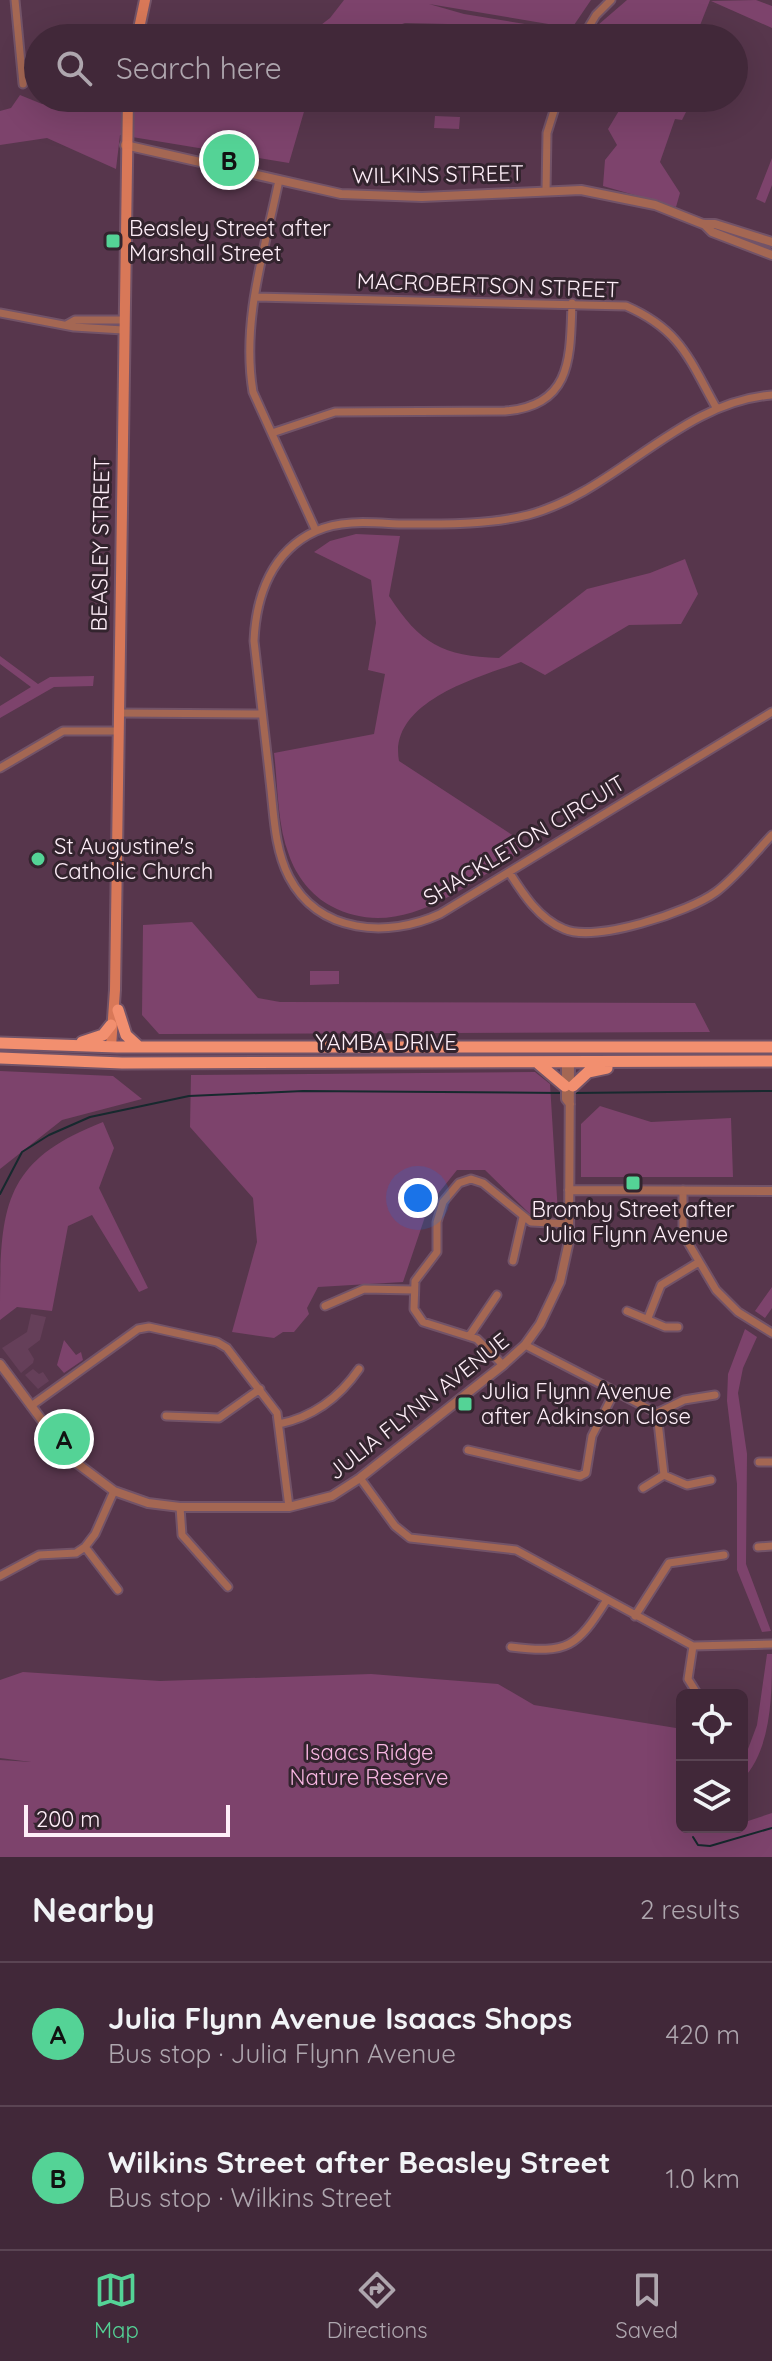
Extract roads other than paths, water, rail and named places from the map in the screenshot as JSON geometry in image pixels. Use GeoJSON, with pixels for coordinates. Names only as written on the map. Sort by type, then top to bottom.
{"type":"FeatureCollection","features":[{"type":"Feature","properties":{"kind":"main road"},"geometry":{"type":"LineString","coordinates":[[140,24],[145,0]]}},
{"type":"Feature","properties":{"kind":"main road","name":"BEASLEY STREET"},"geometry":{"type":"LineString","coordinates":[[114,1047],[111,1025],[115,990],[127,112]]}},
{"type":"Feature","properties":{"kind":"main road","name":"BEASLEY STREET"},"geometry":{"type":"LineString","coordinates":[[114,1047],[118,1010],[115,990]]}},
{"type":"Feature","properties":{"kind":"main road"},"geometry":{"type":"LineString","coordinates":[[118,1010],[126,1035],[141,1047]]}},
{"type":"Feature","properties":{"kind":"main road"},"geometry":{"type":"LineString","coordinates":[[0,1043],[61,1046],[101,1036],[111,1025]]}},
{"type":"Feature","properties":{"kind":"main road","name":"YAMBA DRIVE"},"geometry":{"type":"LineString","coordinates":[[61,1046],[772,1047]]}},
{"type":"Feature","properties":{"kind":"main road"},"geometry":{"type":"LineString","coordinates":[[114,1047],[114,1063]]}},
{"type":"Feature","properties":{"kind":"main road"},"geometry":{"type":"LineString","coordinates":[[515,1047],[559,1052],[568,1061],[584,1047]]}},
{"type":"Feature","properties":{"kind":"main road","name":"YAMBA DRIVE"},"geometry":{"type":"LineString","coordinates":[[0,1058],[114,1063],[772,1061]]}},
{"type":"Feature","properties":{"kind":"main road"},"geometry":{"type":"LineString","coordinates":[[537,1062],[569,1086],[588,1072],[627,1062]]}},
{"type":"Feature","properties":{"kind":"street"},"geometry":{"type":"LineString","coordinates":[[15,0],[23,84]]}},
{"type":"Feature","properties":{"kind":"street"},"geometry":{"type":"LineString","coordinates":[[591,24],[611,0]]}},
{"type":"Feature","properties":{"kind":"street"},"geometry":{"type":"LineString","coordinates":[[546,191],[547,133],[554,112]]}},
{"type":"Feature","properties":{"kind":"street","name":"WILKINS STREET"},"geometry":{"type":"LineString","coordinates":[[125,145],[341,194],[422,197],[581,190],[617,195],[703,224],[715,224],[772,242]]}},
{"type":"Feature","properties":{"kind":"street"},"geometry":{"type":"LineString","coordinates":[[279,180],[250,323],[249,369],[253,392],[316,531]]}},
{"type":"Feature","properties":{"kind":"street","name":"WILKINS STREET"},"geometry":{"type":"LineString","coordinates":[[703,224],[712,232],[772,255]]}},
{"type":"Feature","properties":{"kind":"street","name":"MACROBERTSON STREET"},"geometry":{"type":"LineString","coordinates":[[256,297],[626,306],[666,328],[681,344],[717,409]]}},
{"type":"Feature","properties":{"kind":"street"},"geometry":{"type":"LineString","coordinates":[[272,433],[335,412],[505,411],[541,403],[564,376],[570,359],[572,303]]}},
{"type":"Feature","properties":{"kind":"street"},"geometry":{"type":"LineString","coordinates":[[0,313],[68,324],[75,320],[123,325]]}},
{"type":"Feature","properties":{"kind":"street","name":"SHACKLETON CIRCUIT"},"geometry":{"type":"LineString","coordinates":[[772,395],[755,396],[717,409],[590,486],[531,514],[460,524],[353,523],[316,531],[281,558],[268,575],[260,597],[254,641],[281,856],[290,879],[306,898],[329,915],[350,925],[372,929],[416,925],[772,712]]}},
{"type":"Feature","properties":{"kind":"street"},"geometry":{"type":"LineString","coordinates":[[118,713],[262,714]]}},
{"type":"Feature","properties":{"kind":"street"},"geometry":{"type":"LineString","coordinates":[[0,768],[63,731],[118,731]]}},
{"type":"Feature","properties":{"kind":"street"},"geometry":{"type":"LineString","coordinates":[[509,872],[522,893],[551,922],[576,933],[605,932],[706,898],[729,881],[772,835]]}},
{"type":"Feature","properties":{"kind":"street","name":"JULIA FLYNN AVENUE"},"geometry":{"type":"LineString","coordinates":[[0,1364],[3,1375],[70,1458],[114,1491],[148,1503],[180,1507],[289,1507],[332,1496],[360,1478],[503,1365],[525,1345],[540,1324],[566,1262],[569,1224],[568,1061]]}},
{"type":"Feature","properties":{"kind":"street"},"geometry":{"type":"LineString","coordinates":[[503,1365],[470,1335],[423,1322],[414,1309],[415,1281],[437,1252],[438,1211],[459,1183],[471,1179],[483,1183],[523,1217],[539,1224],[569,1224]]}},
{"type":"Feature","properties":{"kind":"street"},"geometry":{"type":"LineString","coordinates":[[569,1190],[772,1191]]}},
{"type":"Feature","properties":{"kind":"street"},"geometry":{"type":"LineString","coordinates":[[683,1190],[683,1234],[716,1290],[738,1312],[772,1333]]}},
{"type":"Feature","properties":{"kind":"street"},"geometry":{"type":"LineString","coordinates":[[513,1261],[523,1217]]}},
{"type":"Feature","properties":{"kind":"street"},"geometry":{"type":"LineString","coordinates":[[648,1318],[661,1285],[699,1262]]}},
{"type":"Feature","properties":{"kind":"street"},"geometry":{"type":"LineString","coordinates":[[325,1306],[364,1289],[413,1290]]}},
{"type":"Feature","properties":{"kind":"street"},"geometry":{"type":"LineString","coordinates":[[470,1335],[497,1295]]}},
{"type":"Feature","properties":{"kind":"street"},"geometry":{"type":"LineString","coordinates":[[627,1311],[665,1327],[678,1327]]}},
{"type":"Feature","properties":{"kind":"street"},"geometry":{"type":"LineString","coordinates":[[31,1406],[133,1331],[149,1327],[217,1342],[227,1348],[277,1413],[289,1507]]}},
{"type":"Feature","properties":{"kind":"street"},"geometry":{"type":"LineString","coordinates":[[525,1345],[657,1413]]}},
{"type":"Feature","properties":{"kind":"street"},"geometry":{"type":"LineString","coordinates":[[279,1424],[306,1419],[347,1386],[359,1369]]}},
{"type":"Feature","properties":{"kind":"street"},"geometry":{"type":"LineString","coordinates":[[166,1416],[219,1418],[260,1389]]}},
{"type":"Feature","properties":{"kind":"street"},"geometry":{"type":"LineString","coordinates":[[468,1450],[588,1476],[592,1436],[615,1391]]}},
{"type":"Feature","properties":{"kind":"street"},"geometry":{"type":"LineString","coordinates":[[657,1413],[684,1400],[715,1395]]}},
{"type":"Feature","properties":{"kind":"street"},"geometry":{"type":"LineString","coordinates":[[657,1413],[664,1475]]}},
{"type":"Feature","properties":{"kind":"street"},"geometry":{"type":"LineString","coordinates":[[759,1462],[772,1462]]}},
{"type":"Feature","properties":{"kind":"street"},"geometry":{"type":"LineString","coordinates":[[664,1475],[687,1485],[711,1480]]}},
{"type":"Feature","properties":{"kind":"street"},"geometry":{"type":"LineString","coordinates":[[643,1488],[664,1475]]}},
{"type":"Feature","properties":{"kind":"street"},"geometry":{"type":"LineString","coordinates":[[360,1478],[395,1526],[410,1538],[516,1550],[693,1646],[769,1644]]}},
{"type":"Feature","properties":{"kind":"street"},"geometry":{"type":"LineString","coordinates":[[0,1576],[39,1555],[76,1553],[85,1547],[95,1534],[114,1491]]}},
{"type":"Feature","properties":{"kind":"street"},"geometry":{"type":"LineString","coordinates":[[180,1507],[182,1535],[228,1587]]}},
{"type":"Feature","properties":{"kind":"street"},"geometry":{"type":"LineString","coordinates":[[758,1547],[772,1546]]}},
{"type":"Feature","properties":{"kind":"street"},"geometry":{"type":"LineString","coordinates":[[85,1547],[118,1590]]}},
{"type":"Feature","properties":{"kind":"street"},"geometry":{"type":"LineString","coordinates":[[635,1616],[669,1563],[724,1555]]}},
{"type":"Feature","properties":{"kind":"street"},"geometry":{"type":"LineString","coordinates":[[511,1647],[535,1650],[572,1645],[586,1632],[606,1601]]}},
{"type":"Feature","properties":{"kind":"street"},"geometry":{"type":"LineString","coordinates":[[693,1646],[688,1679],[694,1689]]}},
{"type":"Feature","properties":{"kind":"waterway"},"geometry":{"type":"LineString","coordinates":[[0,1194],[22,1152],[49,1135],[90,1117],[189,1096],[303,1091],[562,1093]]}},
{"type":"Feature","properties":{"kind":"waterway"},"geometry":{"type":"LineString","coordinates":[[573,1093],[772,1091]]}},
{"type":"Feature","properties":{"kind":"waterway"},"geometry":{"type":"LineString","coordinates":[[693,1837],[698,1845],[710,1846],[772,1828]]}},
{"type":"Feature","properties":{"kind":"place","name":"Wilkins Street after Beasley Street"},"geometry":{"type":"Point","coordinates":[229,160]}},
{"type":"Feature","properties":{"kind":"place","name":"Beasley Street after Marshall Street"},"geometry":{"type":"Point","coordinates":[113,241]}},
{"type":"Feature","properties":{"kind":"place","name":"St Augustine's Catholic Church"},"geometry":{"type":"Point","coordinates":[38,859]}},
{"type":"Feature","properties":{"kind":"place","name":"Bromby Street after Julia Flynn Avenue"},"geometry":{"type":"Point","coordinates":[633,1183]}},
{"type":"Feature","properties":{"kind":"place","name":"Julia Flynn Avenue after Adkinson Close"},"geometry":{"type":"Point","coordinates":[465,1404]}},
{"type":"Feature","properties":{"kind":"place","name":"Julia Flynn Avenue Isaacs Shops"},"geometry":{"type":"Point","coordinates":[64,1439]}},
{"type":"Feature","properties":{"kind":"park label","name":"Isaacs Ridge Nature Reserve"},"geometry":{"type":"Point","coordinates":[369,1764]}}]}
